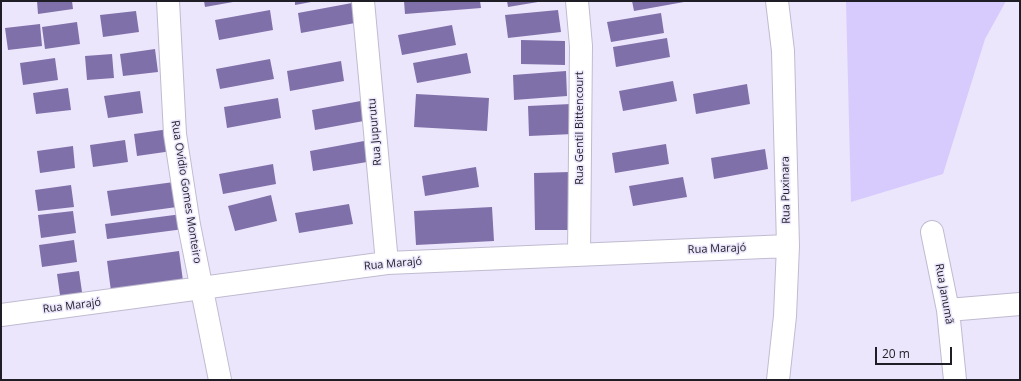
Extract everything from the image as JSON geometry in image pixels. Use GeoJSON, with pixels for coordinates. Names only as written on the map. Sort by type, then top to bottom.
{"type":"FeatureCollection","features":[{"type":"Feature","properties":{"kind":"street","name":"Rua Ovídio Gomes Monteiro"},"geometry":{"type":"LineString","coordinates":[[168,1],[176,134],[189,226],[220,380]]}},
{"type":"Feature","properties":{"kind":"street","name":"Rua Jupurutu"},"geometry":{"type":"LineString","coordinates":[[363,1],[387,263]]}},
{"type":"Feature","properties":{"kind":"street","name":"Rua Gentil Bittencourt"},"geometry":{"type":"LineString","coordinates":[[577,1],[581,46],[579,255]]}},
{"type":"Feature","properties":{"kind":"street","name":"Rua Puxinara"},"geometry":{"type":"LineString","coordinates":[[777,1],[783,50],[788,246],[784,316],[778,380]]}},
{"type":"Feature","properties":{"kind":"street","name":"Rua Janumã"},"geometry":{"type":"LineString","coordinates":[[932,232],[948,310],[955,380]]}},
{"type":"Feature","properties":{"kind":"street","name":"Rua Marajó"},"geometry":{"type":"LineString","coordinates":[[1,315],[387,263],[788,246]]}},
{"type":"Feature","properties":{"kind":"street"},"geometry":{"type":"LineString","coordinates":[[948,310],[1020,304]]}},
{"type":"Feature","properties":{"kind":"shaded area"},"geometry":{"type":"Polygon","coordinates":[[[846,1],[1006,1],[985,39],[943,174],[851,202],[846,1]]]}},
{"type":"Feature","properties":{"kind":"building"},"geometry":{"type":"Polygon","coordinates":[[[37,1],[72,1],[73,9],[38,14],[37,1]]]}},
{"type":"Feature","properties":{"kind":"building"},"geometry":{"type":"Polygon","coordinates":[[[204,1],[233,1],[233,2],[205,7],[204,1]]]}},
{"type":"Feature","properties":{"kind":"building"},"geometry":{"type":"Polygon","coordinates":[[[295,1],[311,1],[311,2],[295,5],[295,1]]]}},
{"type":"Feature","properties":{"kind":"building"},"geometry":{"type":"Polygon","coordinates":[[[404,1],[480,1],[481,8],[405,14],[404,1]]]}},
{"type":"Feature","properties":{"kind":"building"},"geometry":{"type":"Polygon","coordinates":[[[507,1],[538,1],[538,2],[508,7],[507,1]]]}},
{"type":"Feature","properties":{"kind":"building"},"geometry":{"type":"Polygon","coordinates":[[[632,1],[684,1],[684,2],[634,11],[632,1]]]}},
{"type":"Feature","properties":{"kind":"building"},"geometry":{"type":"Polygon","coordinates":[[[352,3],[355,23],[301,33],[298,13],[352,3]]]}},
{"type":"Feature","properties":{"kind":"building"},"geometry":{"type":"Polygon","coordinates":[[[270,10],[273,30],[219,40],[215,20],[270,10]]]}},
{"type":"Feature","properties":{"kind":"building"},"geometry":{"type":"Polygon","coordinates":[[[558,10],[561,32],[508,38],[505,15],[558,10]]]}},
{"type":"Feature","properties":{"kind":"building"},"geometry":{"type":"Polygon","coordinates":[[[136,11],[139,32],[103,37],[100,15],[136,11]]]}},
{"type":"Feature","properties":{"kind":"building"},"geometry":{"type":"Polygon","coordinates":[[[661,13],[664,33],[611,42],[607,22],[661,13]]]}},
{"type":"Feature","properties":{"kind":"building"},"geometry":{"type":"Polygon","coordinates":[[[77,22],[80,44],[45,49],[42,27],[77,22]]]}},
{"type":"Feature","properties":{"kind":"building"},"geometry":{"type":"Polygon","coordinates":[[[40,24],[42,46],[8,50],[5,28],[40,24]]]}},
{"type":"Feature","properties":{"kind":"building"},"geometry":{"type":"Polygon","coordinates":[[[452,25],[456,45],[402,55],[398,35],[452,25]]]}},
{"type":"Feature","properties":{"kind":"building"},"geometry":{"type":"Polygon","coordinates":[[[667,38],[670,57],[616,67],[613,47],[667,38]]]}},
{"type":"Feature","properties":{"kind":"building"},"geometry":{"type":"Polygon","coordinates":[[[521,40],[565,41],[565,65],[521,64],[521,40]]]}},
{"type":"Feature","properties":{"kind":"building"},"geometry":{"type":"Polygon","coordinates":[[[155,49],[158,72],[123,76],[120,54],[155,49]]]}},
{"type":"Feature","properties":{"kind":"building"},"geometry":{"type":"Polygon","coordinates":[[[467,53],[471,73],[417,83],[413,63],[467,53]]]}},
{"type":"Feature","properties":{"kind":"building"},"geometry":{"type":"Polygon","coordinates":[[[112,54],[114,78],[87,80],[85,56],[112,54]]]}},
{"type":"Feature","properties":{"kind":"building"},"geometry":{"type":"Polygon","coordinates":[[[55,58],[58,80],[23,85],[20,63],[55,58]]]}},
{"type":"Feature","properties":{"kind":"building"},"geometry":{"type":"Polygon","coordinates":[[[270,59],[274,79],[220,89],[216,69],[270,59]]]}},
{"type":"Feature","properties":{"kind":"building"},"geometry":{"type":"Polygon","coordinates":[[[341,61],[344,81],[290,91],[287,71],[341,61]]]}},
{"type":"Feature","properties":{"kind":"building"},"geometry":{"type":"Polygon","coordinates":[[[566,71],[567,96],[514,100],[513,75],[566,71]]]}},
{"type":"Feature","properties":{"kind":"building"},"geometry":{"type":"Polygon","coordinates":[[[673,81],[677,101],[623,111],[619,91],[673,81]]]}},
{"type":"Feature","properties":{"kind":"building"},"geometry":{"type":"Polygon","coordinates":[[[747,84],[750,104],[696,114],[693,94],[747,84]]]}},
{"type":"Feature","properties":{"kind":"building"},"geometry":{"type":"Polygon","coordinates":[[[68,88],[71,110],[36,114],[33,93],[68,88]]]}},
{"type":"Feature","properties":{"kind":"building"},"geometry":{"type":"Polygon","coordinates":[[[140,91],[143,113],[108,118],[104,96],[140,91]]]}},
{"type":"Feature","properties":{"kind":"building"},"geometry":{"type":"Polygon","coordinates":[[[416,94],[489,98],[487,131],[414,127],[416,94]]]}},
{"type":"Feature","properties":{"kind":"building"},"geometry":{"type":"Polygon","coordinates":[[[278,98],[281,118],[227,128],[224,107],[278,98]]]}},
{"type":"Feature","properties":{"kind":"building"},"geometry":{"type":"Polygon","coordinates":[[[366,100],[369,120],[315,130],[312,110],[366,100]]]}},
{"type":"Feature","properties":{"kind":"building"},"geometry":{"type":"Polygon","coordinates":[[[571,104],[573,134],[529,136],[528,106],[571,104]]]}},
{"type":"Feature","properties":{"kind":"building"},"geometry":{"type":"Polygon","coordinates":[[[169,129],[172,151],[137,156],[134,134],[169,129]]]}},
{"type":"Feature","properties":{"kind":"building"},"geometry":{"type":"Polygon","coordinates":[[[125,140],[128,162],[93,167],[90,145],[125,140]]]}},
{"type":"Feature","properties":{"kind":"building"},"geometry":{"type":"Polygon","coordinates":[[[364,141],[367,162],[313,171],[310,151],[364,141]]]}},
{"type":"Feature","properties":{"kind":"building"},"geometry":{"type":"Polygon","coordinates":[[[666,144],[669,164],[615,173],[612,153],[666,144]]]}},
{"type":"Feature","properties":{"kind":"building"},"geometry":{"type":"Polygon","coordinates":[[[73,146],[75,168],[40,173],[37,151],[73,146]]]}},
{"type":"Feature","properties":{"kind":"building"},"geometry":{"type":"Polygon","coordinates":[[[765,149],[768,169],[714,179],[711,158],[765,149]]]}},
{"type":"Feature","properties":{"kind":"building"},"geometry":{"type":"Polygon","coordinates":[[[273,164],[276,184],[223,194],[219,174],[273,164]]]}},
{"type":"Feature","properties":{"kind":"building"},"geometry":{"type":"Polygon","coordinates":[[[476,167],[479,187],[425,196],[422,176],[476,167]]]}},
{"type":"Feature","properties":{"kind":"building"},"geometry":{"type":"Polygon","coordinates":[[[570,172],[571,230],[535,230],[534,173],[570,172]]]}},
{"type":"Feature","properties":{"kind":"building"},"geometry":{"type":"Polygon","coordinates":[[[683,177],[687,197],[633,206],[629,186],[683,177]]]}},
{"type":"Feature","properties":{"kind":"building"},"geometry":{"type":"Polygon","coordinates":[[[174,182],[177,207],[111,216],[107,191],[174,182]]]}},
{"type":"Feature","properties":{"kind":"building"},"geometry":{"type":"Polygon","coordinates":[[[71,185],[74,207],[38,211],[35,190],[71,185]]]}},
{"type":"Feature","properties":{"kind":"building"},"geometry":{"type":"Polygon","coordinates":[[[271,195],[277,221],[235,231],[228,206],[271,195]]]}},
{"type":"Feature","properties":{"kind":"building"},"geometry":{"type":"Polygon","coordinates":[[[349,204],[353,224],[299,233],[295,213],[349,204]]]}},
{"type":"Feature","properties":{"kind":"building"},"geometry":{"type":"Polygon","coordinates":[[[492,207],[494,241],[416,245],[414,211],[492,207]]]}},
{"type":"Feature","properties":{"kind":"building"},"geometry":{"type":"Polygon","coordinates":[[[73,211],[76,233],[41,238],[38,215],[73,211]]]}},
{"type":"Feature","properties":{"kind":"building"},"geometry":{"type":"Polygon","coordinates":[[[182,214],[184,229],[107,239],[105,224],[182,214]]]}},
{"type":"Feature","properties":{"kind":"building"},"geometry":{"type":"Polygon","coordinates":[[[74,240],[77,262],[42,267],[39,245],[74,240]]]}},
{"type":"Feature","properties":{"kind":"building"},"geometry":{"type":"Polygon","coordinates":[[[179,251],[183,281],[111,291],[107,261],[179,251]]]}},
{"type":"Feature","properties":{"kind":"building"},"geometry":{"type":"Polygon","coordinates":[[[79,271],[83,299],[61,302],[57,274],[79,271]]]}}]}
